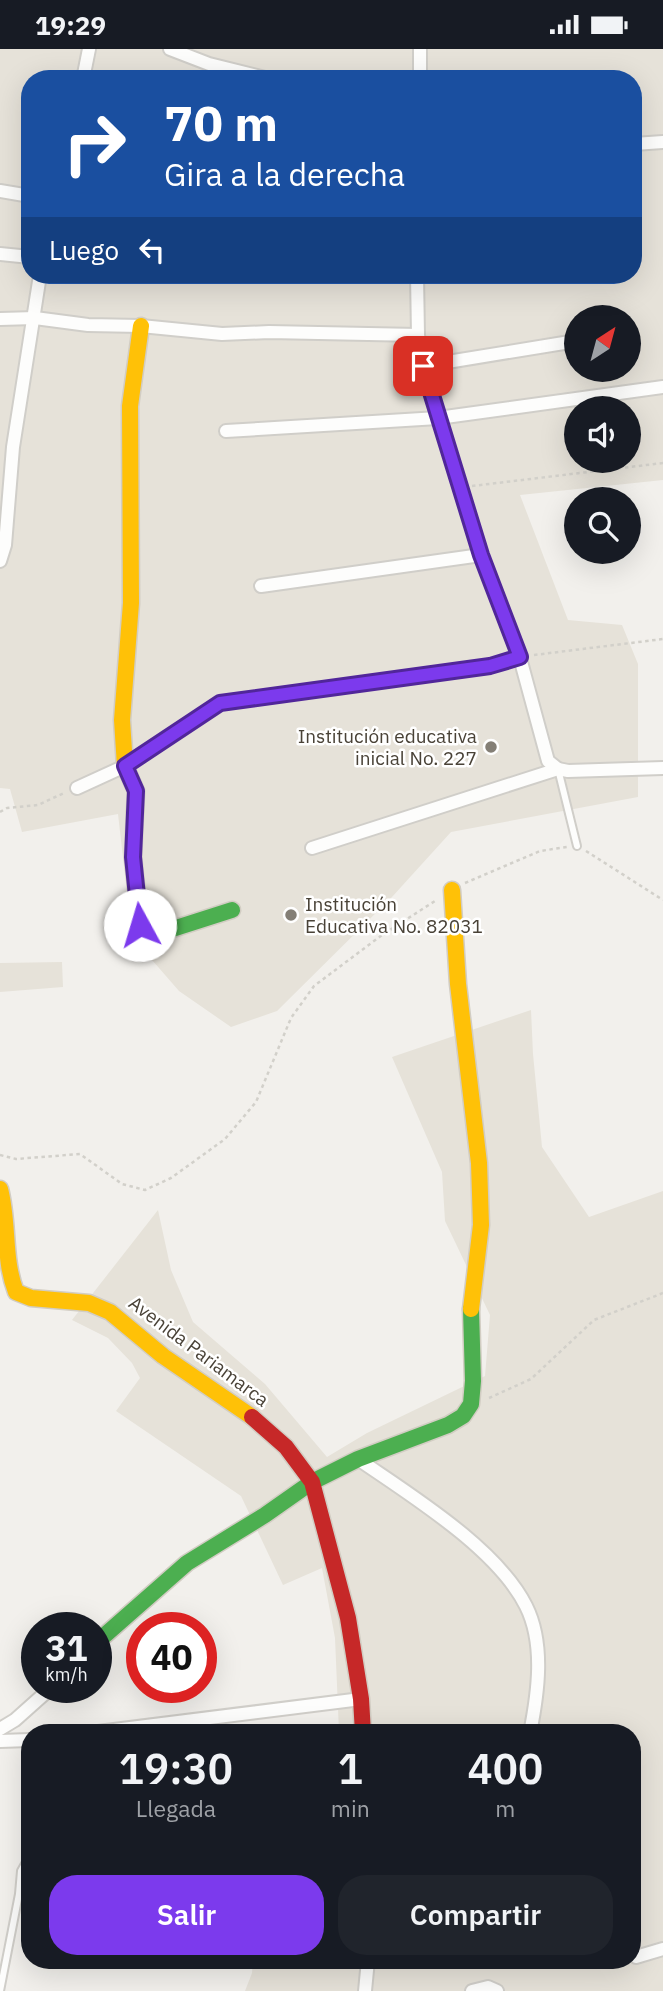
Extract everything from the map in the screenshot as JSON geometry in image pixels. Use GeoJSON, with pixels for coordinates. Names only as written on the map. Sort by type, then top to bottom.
{"type":"FeatureCollection","features":[{"type":"Feature","properties":{"kind":"street"},"geometry":{"type":"LineString","coordinates":[[88,53],[102,49]]}},
{"type":"Feature","properties":{"kind":"street"},"geometry":{"type":"LineString","coordinates":[[170,49],[233,70]]}},
{"type":"Feature","properties":{"kind":"street"},"geometry":{"type":"LineString","coordinates":[[419,70],[420,49]]}},
{"type":"Feature","properties":{"kind":"street"},"geometry":{"type":"LineString","coordinates":[[642,143],[663,142]]}},
{"type":"Feature","properties":{"kind":"street"},"geometry":{"type":"LineString","coordinates":[[0,191],[21,194]]}},
{"type":"Feature","properties":{"kind":"street"},"geometry":{"type":"LineString","coordinates":[[0,254],[21,256]]}},
{"type":"Feature","properties":{"kind":"street"},"geometry":{"type":"LineString","coordinates":[[0,561],[5,545],[13,447],[39,284]]}},
{"type":"Feature","properties":{"kind":"street"},"geometry":{"type":"LineString","coordinates":[[417,284],[418,335],[423,366],[481,555],[520,657],[548,761],[558,769],[568,771],[663,768]]}},
{"type":"Feature","properties":{"kind":"street"},"geometry":{"type":"LineString","coordinates":[[0,319],[141,326],[222,334],[270,332],[418,335]]}},
{"type":"Feature","properties":{"kind":"street"},"geometry":{"type":"LineString","coordinates":[[141,326],[130,406],[131,603],[122,720],[125,766],[136,791],[133,857],[140,925],[145,932],[157,934],[232,910]]}},
{"type":"Feature","properties":{"kind":"street"},"geometry":{"type":"LineString","coordinates":[[423,366],[564,343]]}},
{"type":"Feature","properties":{"kind":"street"},"geometry":{"type":"LineString","coordinates":[[226,431],[438,418],[663,387]]}},
{"type":"Feature","properties":{"kind":"street"},"geometry":{"type":"LineString","coordinates":[[261,586],[481,555]]}},
{"type":"Feature","properties":{"kind":"street"},"geometry":{"type":"LineString","coordinates":[[77,788],[125,766],[220,703],[490,666],[520,657]]}},
{"type":"Feature","properties":{"kind":"street"},"geometry":{"type":"LineString","coordinates":[[312,848],[558,769]]}},
{"type":"Feature","properties":{"kind":"street"},"geometry":{"type":"LineString","coordinates":[[112,1629],[187,1563],[265,1515],[312,1482],[358,1459],[448,1425],[463,1416],[471,1404],[470,1318],[481,1225],[479,1175],[458,984],[452,890]]}},
{"type":"Feature","properties":{"kind":"street","name":"Avenida Pariamarca"},"geometry":{"type":"LineString","coordinates":[[0,1189],[9,1278],[16,1292],[31,1298],[89,1303],[110,1312],[163,1356],[260,1423],[286,1447],[312,1482]]}},
{"type":"Feature","properties":{"kind":"street"},"geometry":{"type":"LineString","coordinates":[[358,1459],[431,1509],[468,1540],[503,1573],[526,1607],[536,1641],[537,1699],[532,1724]]}},
{"type":"Feature","properties":{"kind":"street"},"geometry":{"type":"LineString","coordinates":[[312,1482],[348,1618],[362,1724]]}},
{"type":"Feature","properties":{"kind":"street"},"geometry":{"type":"LineString","coordinates":[[162,1724],[361,1699]]}},
{"type":"Feature","properties":{"kind":"street"},"geometry":{"type":"LineString","coordinates":[[0,1729],[34,1703]]}},
{"type":"Feature","properties":{"kind":"street"},"geometry":{"type":"LineString","coordinates":[[0,1741],[21,1740]]}},
{"type":"Feature","properties":{"kind":"street"},"geometry":{"type":"LineString","coordinates":[[641,1956],[663,1949]]}},
{"type":"Feature","properties":{"kind":"street"},"geometry":{"type":"LineString","coordinates":[[365,1991],[367,1969]]}},
{"type":"Feature","properties":{"kind":"street"},"geometry":{"type":"LineString","coordinates":[[472,1991],[488,1987],[496,1991]]}},
{"type":"Feature","properties":{"kind":"lane"},"geometry":{"type":"LineString","coordinates":[[558,769],[577,846]]}},
{"type":"Feature","properties":{"kind":"lane"},"geometry":{"type":"LineString","coordinates":[[0,1991],[21,1871]]}},
{"type":"Feature","properties":{"kind":"path"},"geometry":{"type":"LineString","coordinates":[[462,488],[663,463]]}},
{"type":"Feature","properties":{"kind":"path"},"geometry":{"type":"LineString","coordinates":[[520,657],[663,639]]}},
{"type":"Feature","properties":{"kind":"path"},"geometry":{"type":"LineString","coordinates":[[0,812],[7,808],[38,804],[77,788]]}},
{"type":"Feature","properties":{"kind":"path"},"geometry":{"type":"LineString","coordinates":[[0,1155],[16,1159],[80,1154],[122,1184],[145,1191],[171,1178],[225,1139],[256,1102],[291,1018],[314,986],[382,935],[452,890],[540,851],[577,846],[663,900]]}},
{"type":"Feature","properties":{"kind":"path"},"geometry":{"type":"LineString","coordinates":[[471,1404],[531,1379],[594,1320],[663,1293]]}},
{"type":"Feature","properties":{"kind":"shaded area"},"geometry":{"type":"Polygon","coordinates":[[[0,49],[663,49],[663,480],[596,487],[564,487],[564,490],[520,495],[568,620],[622,625],[638,664],[638,797],[451,832],[392,897],[277,1011],[231,1027],[179,991],[132,937],[118,814],[22,832],[10,789],[0,788],[0,49]]]}},
{"type":"Feature","properties":{"kind":"shaded area"},"geometry":{"type":"Polygon","coordinates":[[[62,962],[63,987],[0,992],[0,963],[62,962]]]}},
{"type":"Feature","properties":{"kind":"shaded area"},"geometry":{"type":"Polygon","coordinates":[[[531,1010],[542,1147],[589,1217],[663,1191],[663,1991],[245,1991],[252,1969],[641,1969],[641,1724],[339,1724],[335,1638],[322,1568],[283,1585],[241,1496],[116,1411],[140,1378],[132,1363],[108,1338],[72,1320],[158,1210],[171,1270],[193,1322],[265,1384],[327,1457],[367,1433],[485,1376],[490,1315],[445,1221],[442,1172],[392,1057],[531,1010]]]}},
{"type":"Feature","properties":{"kind":"traffic: fast"},"geometry":{"type":"LineString","coordinates":[[135,812],[133,857],[140,924],[145,932],[157,934],[232,910]]}},
{"type":"Feature","properties":{"kind":"traffic: fast"},"geometry":{"type":"LineString","coordinates":[[112,1629],[187,1563],[265,1515],[312,1482],[358,1459],[448,1425],[463,1416],[471,1404],[473,1381],[471,1309]]}},
{"type":"Feature","properties":{"kind":"traffic: slow"},"geometry":{"type":"LineString","coordinates":[[135,812],[136,791],[125,766],[122,720],[131,603],[130,406],[141,326]]}},
{"type":"Feature","properties":{"kind":"traffic: slow"},"geometry":{"type":"LineString","coordinates":[[452,890],[458,984],[479,1163],[481,1225],[471,1309]]}},
{"type":"Feature","properties":{"kind":"traffic: slow"},"geometry":{"type":"LineString","coordinates":[[0,1189],[9,1267],[16,1292],[31,1298],[89,1303],[110,1312],[163,1356],[252,1417]]}},
{"type":"Feature","properties":{"kind":"traffic: jam"},"geometry":{"type":"LineString","coordinates":[[252,1417],[286,1447],[312,1482],[348,1618],[362,1724]]}},
{"type":"Feature","properties":{"kind":"place","name":"Institución educativa inicial No. 227"},"geometry":{"type":"Point","coordinates":[491,747]}},
{"type":"Feature","properties":{"kind":"place","name":"Institución Educativa No. 82031"},"geometry":{"type":"Point","coordinates":[291,915]}},
{"type":"Feature","properties":{"kind":"route"},"geometry":{"type":"LineString","coordinates":[[140,925],[133,857],[136,791],[125,766],[220,703],[490,666],[520,657],[481,555],[423,366]]}}]}
